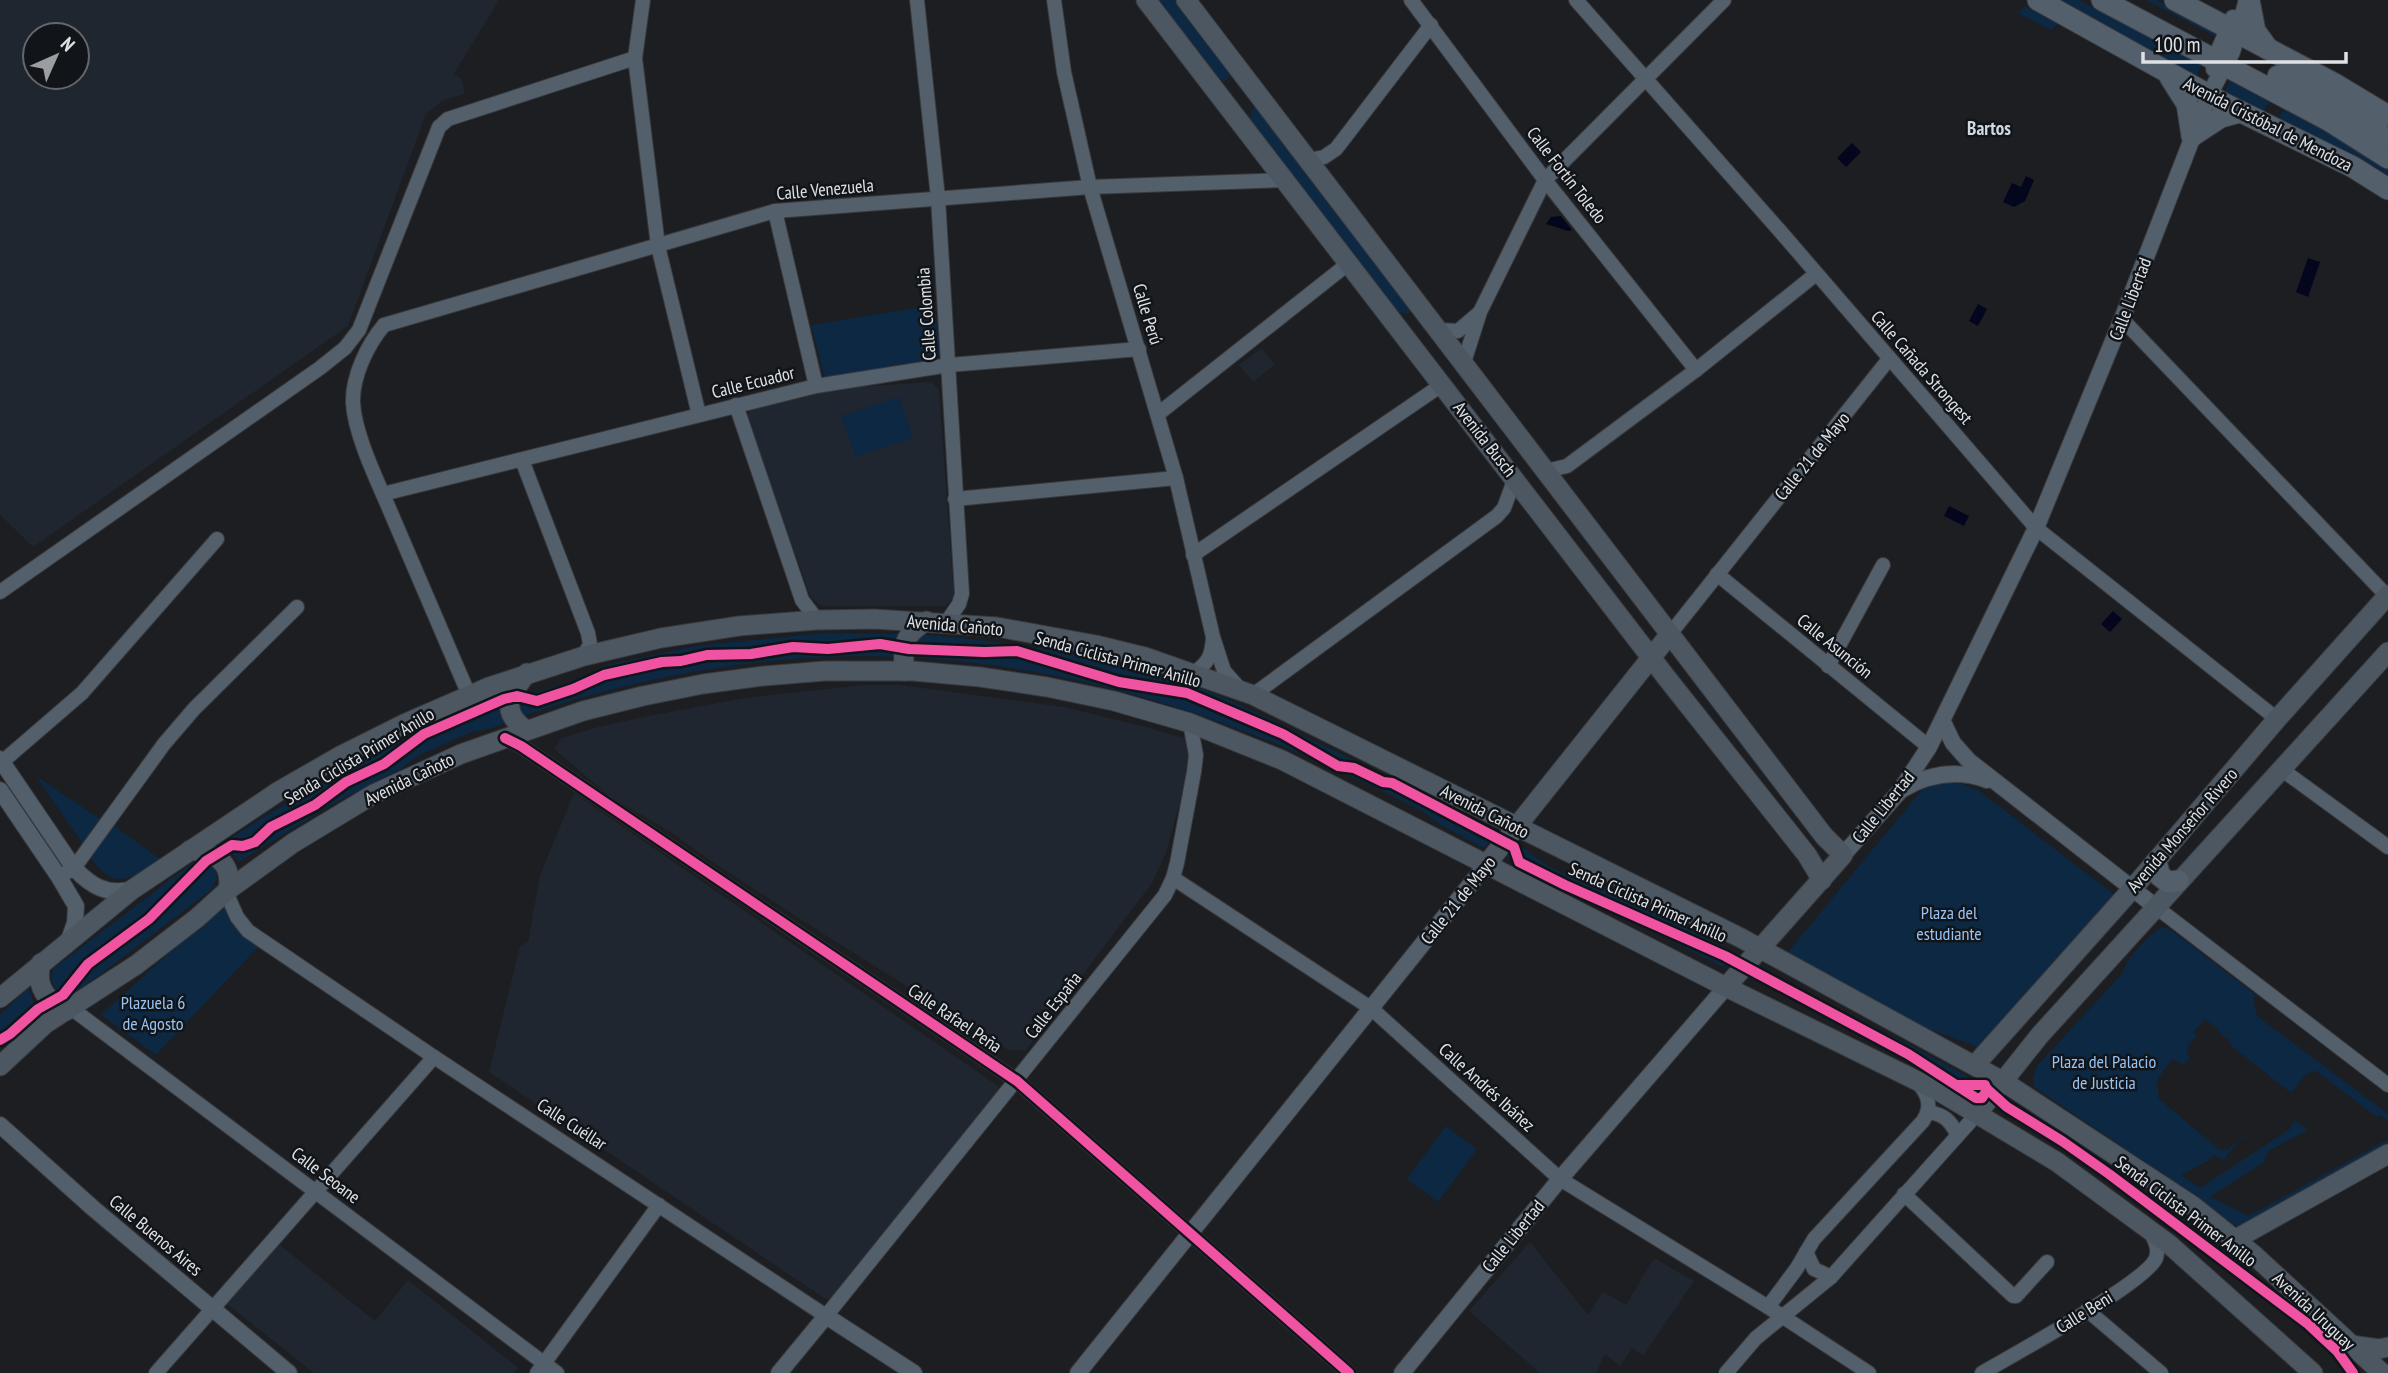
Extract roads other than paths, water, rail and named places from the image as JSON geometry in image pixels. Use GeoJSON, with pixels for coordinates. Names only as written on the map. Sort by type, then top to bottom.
{"type":"FeatureCollection","features":[{"type":"Feature","properties":{"kind":"main road","name":"Avenida Busch"},"geometry":{"type":"LineString","coordinates":[[1146,0],[1666,677],[1807,855],[1822,880]]}},
{"type":"Feature","properties":{"kind":"main road","name":"Avenida Busch"},"geometry":{"type":"LineString","coordinates":[[1186,0],[1824,836],[1843,855]]}},
{"type":"Feature","properties":{"kind":"main road","name":"Avenida Cristóbal de Mendoza"},"geometry":{"type":"LineString","coordinates":[[2038,0],[2240,112],[2353,167],[2388,189]]}},
{"type":"Feature","properties":{"kind":"main road","name":"Avenida Cristóbal de Mendoza"},"geometry":{"type":"LineString","coordinates":[[2102,0],[2227,47],[2270,51],[2335,84],[2388,117]]}},
{"type":"Feature","properties":{"kind":"main road","name":"Avenida Cristóbal de Mendoza"},"geometry":{"type":"LineString","coordinates":[[2133,0],[2227,47],[2388,140]]}},
{"type":"Feature","properties":{"kind":"main road","name":"Avenida Cristóbal de Mendoza"},"geometry":{"type":"LineString","coordinates":[[2180,0],[2227,47],[2282,95],[2329,120],[2388,158]]}},
{"type":"Feature","properties":{"kind":"main road"},"geometry":{"type":"LineString","coordinates":[[2248,0],[2255,31],[2270,51]]}},
{"type":"Feature","properties":{"kind":"main road"},"geometry":{"type":"LineString","coordinates":[[1214,87],[1228,87],[1234,83],[1239,69]]}},
{"type":"Feature","properties":{"kind":"main road"},"geometry":{"type":"LineString","coordinates":[[2164,70],[2175,82],[2187,104],[2192,136],[2221,117],[2240,112]]}},
{"type":"Feature","properties":{"kind":"main road"},"geometry":{"type":"LineString","coordinates":[[1234,115],[1241,99],[1258,93]]}},
{"type":"Feature","properties":{"kind":"main road"},"geometry":{"type":"LineString","coordinates":[[2269,126],[2282,95]]}},
{"type":"Feature","properties":{"kind":"main road"},"geometry":{"type":"LineString","coordinates":[[1394,322],[1402,324],[1415,319],[1420,306]]}},
{"type":"Feature","properties":{"kind":"main road"},"geometry":{"type":"LineString","coordinates":[[1419,353],[1423,336],[1430,331],[1439,330]]}},
{"type":"Feature","properties":{"kind":"main road"},"geometry":{"type":"LineString","coordinates":[[1443,384],[1458,379],[1465,364]]}},
{"type":"Feature","properties":{"kind":"main road"},"geometry":{"type":"LineString","coordinates":[[1463,411],[1464,396],[1477,389],[1485,390]]}},
{"type":"Feature","properties":{"kind":"main road","name":"Avenida Monseñor Rivero"},"geometry":{"type":"LineString","coordinates":[[1975,1065],[2388,596]]}},
{"type":"Feature","properties":{"kind":"main road","name":"Avenida Cañoto"},"geometry":{"type":"LineString","coordinates":[[41,963],[132,889],[279,791],[340,756],[469,695],[527,673],[584,656],[661,638],[739,626],[817,620],[937,622],[997,627],[1108,648],[1193,673],[1247,693],[1759,948],[2004,1082]]}},
{"type":"Feature","properties":{"kind":"main road"},"geometry":{"type":"LineString","coordinates":[[904,671],[907,636],[913,629],[937,622]]}},
{"type":"Feature","properties":{"kind":"main road","name":"Calle 21 de Mayo"},"geometry":{"type":"LineString","coordinates":[[1486,865],[1670,634]]}},
{"type":"Feature","properties":{"kind":"main road","name":"Avenida Monseñor Rivero"},"geometry":{"type":"LineString","coordinates":[[1977,1114],[2040,1035],[2388,652]]}},
{"type":"Feature","properties":{"kind":"main road"},"geometry":{"type":"LineString","coordinates":[[1666,677],[1665,671],[1670,660],[1676,657],[1688,658]]}},
{"type":"Feature","properties":{"kind":"main road","name":"Avenida Cañoto"},"geometry":{"type":"LineString","coordinates":[[69,1009],[167,942],[227,891],[293,843],[364,800],[417,773],[526,730],[643,695],[764,676],[825,671],[904,671],[980,677],[1114,701],[1190,723],[1282,760],[1726,987],[1915,1079],[1977,1114]]}},
{"type":"Feature","properties":{"kind":"main road"},"geometry":{"type":"LineString","coordinates":[[526,730],[516,723],[509,708],[512,694],[527,673]]}},
{"type":"Feature","properties":{"kind":"main road"},"geometry":{"type":"LineString","coordinates":[[1807,855],[1821,847],[1824,836]]}},
{"type":"Feature","properties":{"kind":"main road"},"geometry":{"type":"LineString","coordinates":[[190,850],[209,852],[222,862],[229,877],[227,891]]}},
{"type":"Feature","properties":{"kind":"main road","name":"Calle Libertad"},"geometry":{"type":"LineString","coordinates":[[1726,987],[1843,855]]}},
{"type":"Feature","properties":{"kind":"main road"},"geometry":{"type":"LineString","coordinates":[[2156,862],[2160,876],[2168,882],[2178,881]]}},
{"type":"Feature","properties":{"kind":"main road"},"geometry":{"type":"LineString","coordinates":[[41,963],[39,975],[42,990],[51,1002],[69,1009]]}},
{"type":"Feature","properties":{"kind":"main road"},"geometry":{"type":"LineString","coordinates":[[0,999],[41,963]]}},
{"type":"Feature","properties":{"kind":"main road"},"geometry":{"type":"LineString","coordinates":[[0,1066],[45,1024],[69,1009]]}},
{"type":"Feature","properties":{"kind":"main road","name":"Avenida Uruguay"},"geometry":{"type":"LineString","coordinates":[[2004,1082],[2193,1206],[2235,1239],[2350,1345],[2383,1371]]}},
{"type":"Feature","properties":{"kind":"main road"},"geometry":{"type":"LineString","coordinates":[[1977,1114],[2057,1162],[2170,1245],[2313,1373]]}},
{"type":"Feature","properties":{"kind":"main road"},"geometry":{"type":"LineString","coordinates":[[2235,1239],[2388,1154]]}},
{"type":"Feature","properties":{"kind":"main road"},"geometry":{"type":"LineString","coordinates":[[2350,1345],[2379,1349],[2388,1347]]}},
{"type":"Feature","properties":{"kind":"street"},"geometry":{"type":"LineString","coordinates":[[643,0],[635,58],[658,246],[699,415]]}},
{"type":"Feature","properties":{"kind":"street","name":"Calle Colombia"},"geometry":{"type":"LineString","coordinates":[[918,0],[938,198],[962,594],[959,604],[937,622]]}},
{"type":"Feature","properties":{"kind":"street","name":"Calle Perú"},"geometry":{"type":"LineString","coordinates":[[1054,0],[1064,72],[1090,187],[1176,478],[1213,637],[1224,670],[1232,682],[1247,693]]}},
{"type":"Feature","properties":{"kind":"street","name":"Calle Fortín Toledo"},"geometry":{"type":"LineString","coordinates":[[1411,0],[1545,180],[1696,370]]}},
{"type":"Feature","properties":{"kind":"street","name":"Calle Cañada Strongest"},"geometry":{"type":"LineString","coordinates":[[1576,0],[2036,528],[2277,719]]}},
{"type":"Feature","properties":{"kind":"street"},"geometry":{"type":"LineString","coordinates":[[1465,364],[1480,312],[1545,180],[1724,0]]}},
{"type":"Feature","properties":{"kind":"street"},"geometry":{"type":"LineString","coordinates":[[2227,47],[2242,0]]}},
{"type":"Feature","properties":{"kind":"street"},"geometry":{"type":"LineString","coordinates":[[2227,47],[2248,0]]}},
{"type":"Feature","properties":{"kind":"street"},"geometry":{"type":"LineString","coordinates":[[1309,160],[1324,157],[1336,149],[1431,25]]}},
{"type":"Feature","properties":{"kind":"street","name":"Calle Libertad"},"geometry":{"type":"LineString","coordinates":[[1843,855],[1900,791],[1928,747],[2036,528],[2122,319],[2227,47]]}},
{"type":"Feature","properties":{"kind":"street"},"geometry":{"type":"LineString","coordinates":[[0,592],[345,348],[359,330],[439,127],[447,118],[635,58]]}},
{"type":"Feature","properties":{"kind":"street","name":"Calle Venezuela"},"geometry":{"type":"LineString","coordinates":[[380,330],[775,211],[1090,187],[1285,180]]}},
{"type":"Feature","properties":{"kind":"street"},"geometry":{"type":"LineString","coordinates":[[775,211],[816,386]]}},
{"type":"Feature","properties":{"kind":"street"},"geometry":{"type":"LineString","coordinates":[[1158,414],[1349,263]]}},
{"type":"Feature","properties":{"kind":"street"},"geometry":{"type":"LineString","coordinates":[[1546,471],[1567,466],[1696,370],[1816,274]]}},
{"type":"Feature","properties":{"kind":"street"},"geometry":{"type":"LineString","coordinates":[[368,308],[372,320],[380,330]]}},
{"type":"Feature","properties":{"kind":"street"},"geometry":{"type":"LineString","coordinates":[[1439,330],[1458,331],[1480,312]]}},
{"type":"Feature","properties":{"kind":"street"},"geometry":{"type":"LineString","coordinates":[[2122,319],[2388,596]]}},
{"type":"Feature","properties":{"kind":"street"},"geometry":{"type":"LineString","coordinates":[[359,330],[380,330]]}},
{"type":"Feature","properties":{"kind":"street"},"geometry":{"type":"LineString","coordinates":[[380,330],[358,373],[353,400],[356,423],[383,494],[469,695]]}},
{"type":"Feature","properties":{"kind":"street","name":"Calle Ecuador"},"geometry":{"type":"LineString","coordinates":[[383,494],[816,386],[949,365],[1139,349]]}},
{"type":"Feature","properties":{"kind":"street","name":"Calle 21 de Mayo"},"geometry":{"type":"LineString","coordinates":[[1670,634],[1889,359]]}},
{"type":"Feature","properties":{"kind":"street"},"geometry":{"type":"LineString","coordinates":[[1193,555],[1443,384]]}},
{"type":"Feature","properties":{"kind":"street"},"geometry":{"type":"LineString","coordinates":[[736,405],[802,600],[817,620]]}},
{"type":"Feature","properties":{"kind":"street"},"geometry":{"type":"LineString","coordinates":[[522,460],[588,633],[590,644],[584,656]]}},
{"type":"Feature","properties":{"kind":"street"},"geometry":{"type":"LineString","coordinates":[[955,499],[1176,478]]}},
{"type":"Feature","properties":{"kind":"street"},"geometry":{"type":"LineString","coordinates":[[1247,693],[1497,516],[1504,508],[1515,478]]}},
{"type":"Feature","properties":{"kind":"street"},"geometry":{"type":"LineString","coordinates":[[132,889],[115,892],[104,890],[85,880],[74,868],[1,760],[82,693],[217,539]]}},
{"type":"Feature","properties":{"kind":"street"},"geometry":{"type":"LineString","coordinates":[[1828,666],[1883,565]]}},
{"type":"Feature","properties":{"kind":"street","name":"Calle Asunción"},"geometry":{"type":"LineString","coordinates":[[1717,574],[1928,747]]}},
{"type":"Feature","properties":{"kind":"street"},"geometry":{"type":"LineString","coordinates":[[58,877],[74,868],[179,726],[297,607]]}},
{"type":"Feature","properties":{"kind":"street"},"geometry":{"type":"LineString","coordinates":[[1193,673],[1208,661],[1213,637]]}},
{"type":"Feature","properties":{"kind":"street"},"geometry":{"type":"LineString","coordinates":[[1942,722],[1958,750],[1996,783],[2388,1085]]}},
{"type":"Feature","properties":{"kind":"street","name":"Calle España"},"geometry":{"type":"LineString","coordinates":[[779,1373],[1165,895],[1173,878],[1196,755],[1190,723]]}},
{"type":"Feature","properties":{"kind":"street","name":"Calle Rafael Peña"},"geometry":{"type":"LineString","coordinates":[[505,738],[521,746],[1017,1081],[1349,1373]]}},
{"type":"Feature","properties":{"kind":"street"},"geometry":{"type":"LineString","coordinates":[[2281,769],[2388,847]]}},
{"type":"Feature","properties":{"kind":"street"},"geometry":{"type":"LineString","coordinates":[[1900,791],[1915,782],[1941,775],[1969,775],[1996,783]]}},
{"type":"Feature","properties":{"kind":"street"},"geometry":{"type":"LineString","coordinates":[[0,790],[76,906],[75,923],[69,940]]}},
{"type":"Feature","properties":{"kind":"street","name":"Calle 21 de Mayo"},"geometry":{"type":"LineString","coordinates":[[1078,1373],[1486,865]]}},
{"type":"Feature","properties":{"kind":"street","name":"Calle Andrés Ibáñez"},"geometry":{"type":"LineString","coordinates":[[1173,878],[1371,1009],[1560,1179],[1768,1307],[1869,1373]]}},
{"type":"Feature","properties":{"kind":"street","name":"Calle Cuéllar"},"geometry":{"type":"LineString","coordinates":[[227,891],[237,917],[248,930],[434,1057],[914,1373]]}},
{"type":"Feature","properties":{"kind":"street","name":"Calle Libertad"},"geometry":{"type":"LineString","coordinates":[[1402,1373],[1560,1179],[1726,987]]}},
{"type":"Feature","properties":{"kind":"street","name":"Calle Seoane"},"geometry":{"type":"LineString","coordinates":[[69,1009],[315,1191],[541,1368],[557,1373]]}},
{"type":"Feature","properties":{"kind":"street"},"geometry":{"type":"LineString","coordinates":[[156,1373],[434,1057]]}},
{"type":"Feature","properties":{"kind":"street"},"geometry":{"type":"LineString","coordinates":[[1768,1307],[1797,1268],[1814,1239],[1929,1112],[1929,1102],[1924,1090],[1915,1079]]}},
{"type":"Feature","properties":{"kind":"street"},"geometry":{"type":"LineString","coordinates":[[1929,1112],[1944,1116],[1957,1134]]}},
{"type":"Feature","properties":{"kind":"street"},"geometry":{"type":"LineString","coordinates":[[1727,1373],[1756,1338],[1831,1277],[1977,1114]]}},
{"type":"Feature","properties":{"kind":"street","name":"Calle Buenos Aires"},"geometry":{"type":"LineString","coordinates":[[0,1125],[94,1209],[289,1373]]}},
{"type":"Feature","properties":{"kind":"street"},"geometry":{"type":"LineString","coordinates":[[1904,1194],[2013,1296],[2016,1296],[2047,1262]]}},
{"type":"Feature","properties":{"kind":"street"},"geometry":{"type":"LineString","coordinates":[[541,1368],[660,1205]]}},
{"type":"Feature","properties":{"kind":"street","name":"Calle Beni"},"geometry":{"type":"LineString","coordinates":[[1982,1373],[2134,1281],[2153,1262],[2157,1246],[2150,1231]]}},
{"type":"Feature","properties":{"kind":"street"},"geometry":{"type":"LineString","coordinates":[[1806,1252],[1814,1269],[1831,1277]]}},
{"type":"Feature","properties":{"kind":"street"},"geometry":{"type":"LineString","coordinates":[[2087,1310],[2161,1373]]}},
{"type":"Feature","properties":{"kind":"district","name":"Bartos"},"geometry":{"type":"Point","coordinates":[1989,128]}},
{"type":"Feature","properties":{"kind":"park label","name":"Plaza del estudiante"},"geometry":{"type":"Point","coordinates":[1949,922]}},
{"type":"Feature","properties":{"kind":"park label","name":"Plazuela 6 de Agosto"},"geometry":{"type":"Point","coordinates":[153,1012]}},
{"type":"Feature","properties":{"kind":"park label","name":"Plaza del Palacio de Justicia"},"geometry":{"type":"Point","coordinates":[2104,1071]}}]}
